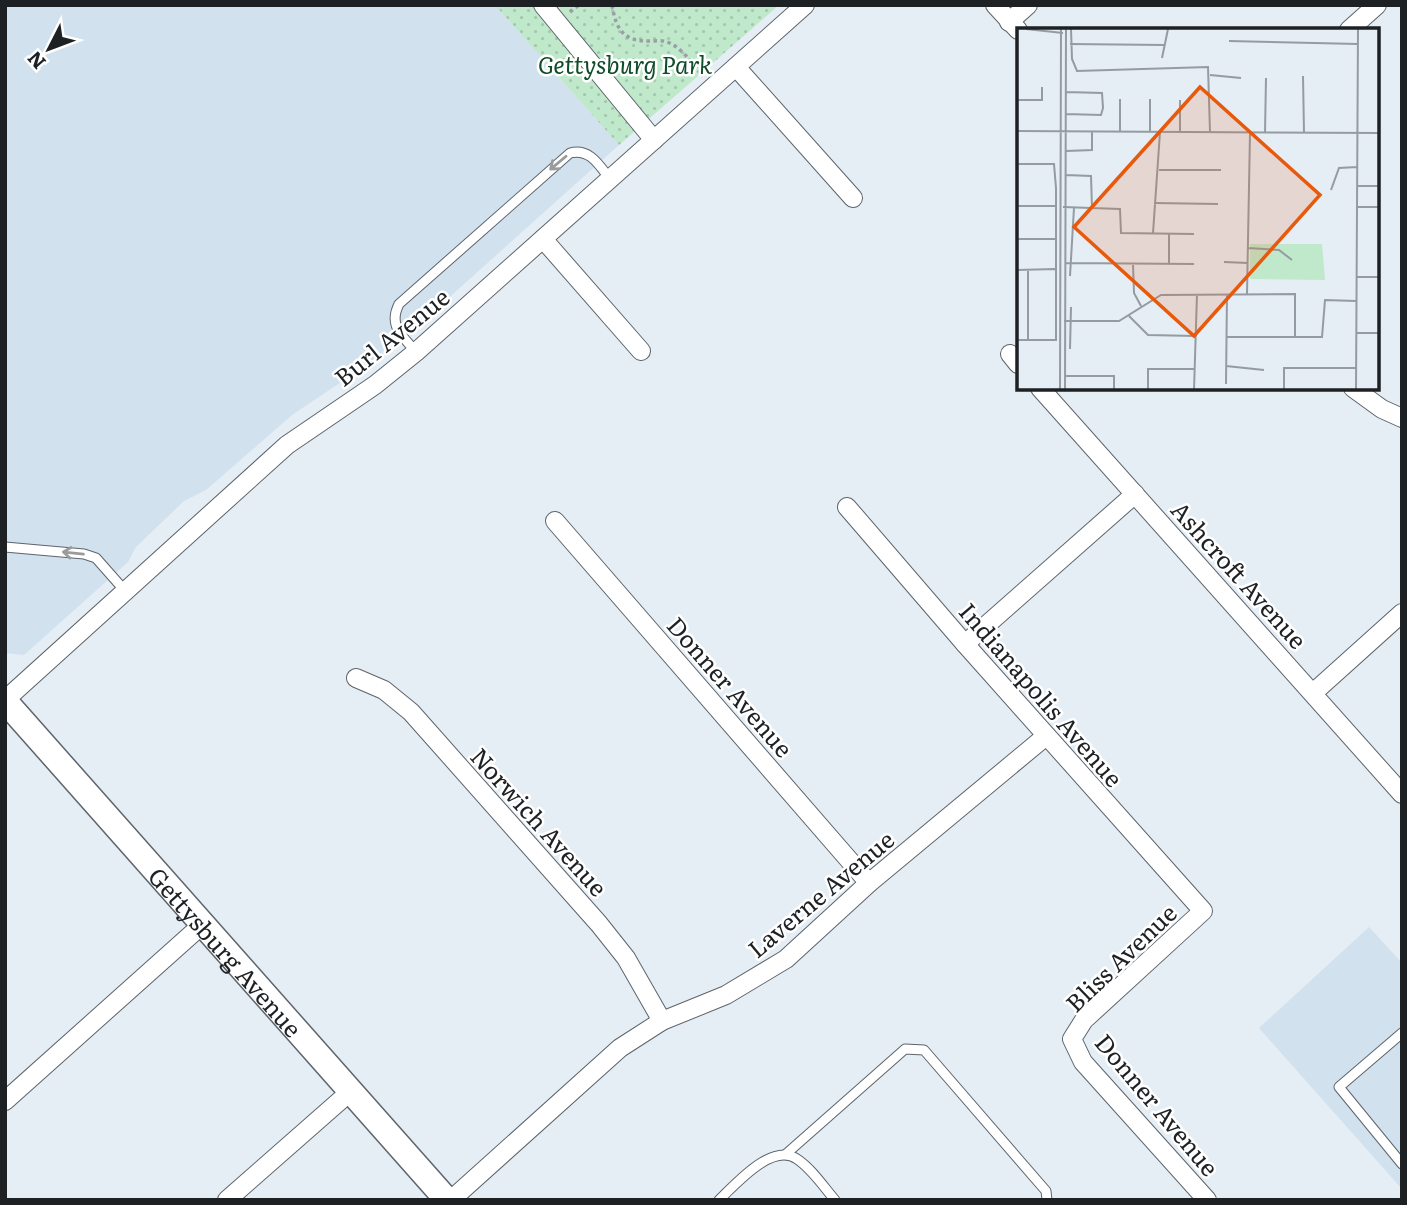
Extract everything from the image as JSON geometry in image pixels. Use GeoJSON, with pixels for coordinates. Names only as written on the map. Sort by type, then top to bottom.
{"type":"FeatureCollection","features":[{"type":"Feature","properties":{"kind":"street"},"geometry":{"type":"LineString","coordinates":[[543,5],[654,140]]}},
{"type":"Feature","properties":{"kind":"street","name":"Burl Avenue"},"geometry":{"type":"LineString","coordinates":[[5,701],[287,446],[375,385],[416,352],[805,5]]}},
{"type":"Feature","properties":{"kind":"street"},"geometry":{"type":"LineString","coordinates":[[995,5],[1014,26],[1028,5]]}},
{"type":"Feature","properties":{"kind":"street"},"geometry":{"type":"LineString","coordinates":[[1351,28],[1377,5]]}},
{"type":"Feature","properties":{"kind":"street"},"geometry":{"type":"LineString","coordinates":[[736,67],[853,198]]}},
{"type":"Feature","properties":{"kind":"street"},"geometry":{"type":"LineString","coordinates":[[543,239],[641,351]]}},
{"type":"Feature","properties":{"kind":"street","name":"Ashcroft Avenue"},"geometry":{"type":"LineString","coordinates":[[1043,390],[1402,794]]}},
{"type":"Feature","properties":{"kind":"street"},"geometry":{"type":"LineString","coordinates":[[1356,390],[1382,409],[1402,418]]}},
{"type":"Feature","properties":{"kind":"street"},"geometry":{"type":"LineString","coordinates":[[964,644],[1135,494]]}},
{"type":"Feature","properties":{"kind":"street","name":"Indianapolis Avenue"},"geometry":{"type":"LineString","coordinates":[[847,506],[964,644],[1203,911]]}},
{"type":"Feature","properties":{"kind":"street","name":"Donner Avenue"},"geometry":{"type":"LineString","coordinates":[[555,521],[869,883]]}},
{"type":"Feature","properties":{"kind":"street"},"geometry":{"type":"LineString","coordinates":[[1313,693],[1402,613]]}},
{"type":"Feature","properties":{"kind":"street","name":"Norwich Avenue"},"geometry":{"type":"LineString","coordinates":[[356,678],[384,690],[420,722],[606,933],[626,958],[662,1021]]}},
{"type":"Feature","properties":{"kind":"street","name":"Gettysburg Avenue"},"geometry":{"type":"LineString","coordinates":[[5,701],[449,1200]]}},
{"type":"Feature","properties":{"kind":"street","name":"Laverne Avenue"},"geometry":{"type":"LineString","coordinates":[[449,1200],[620,1048],[662,1021],[726,995],[786,959],[869,883],[1046,736]]}},
{"type":"Feature","properties":{"kind":"street","name":"Bliss Avenue"},"geometry":{"type":"LineString","coordinates":[[1072,1040],[1084,1020],[1203,911]]}},
{"type":"Feature","properties":{"kind":"street"},"geometry":{"type":"LineString","coordinates":[[5,1101],[203,924]]}},
{"type":"Feature","properties":{"kind":"street","name":"Donner Avenue"},"geometry":{"type":"LineString","coordinates":[[1072,1040],[1083,1062],[1207,1200]]}},
{"type":"Feature","properties":{"kind":"street"},"geometry":{"type":"LineString","coordinates":[[227,1200],[351,1091]]}},
{"type":"Feature","properties":{"kind":"lane"},"geometry":{"type":"LineString","coordinates":[[416,352],[396,325],[393,315],[399,304],[419,286],[570,153],[580,150],[589,155],[610,179]]}},
{"type":"Feature","properties":{"kind":"lane"},"geometry":{"type":"LineString","coordinates":[[5,547],[84,554],[96,558],[125,592]]}},
{"type":"Feature","properties":{"kind":"lane"},"geometry":{"type":"LineString","coordinates":[[1402,1033],[1339,1087],[1402,1164]]}},
{"type":"Feature","properties":{"kind":"lane"},"geometry":{"type":"LineString","coordinates":[[719,1200],[762,1161],[786,1154],[905,1049],[925,1049],[1046,1191],[1047,1200]]}},
{"type":"Feature","properties":{"kind":"lane"},"geometry":{"type":"LineString","coordinates":[[786,1154],[805,1166],[835,1200]]}},
{"type":"Feature","properties":{"kind":"path"},"geometry":{"type":"LineString","coordinates":[[612,5],[614,19],[624,36],[639,41],[666,41],[679,50],[714,88]]}},
{"type":"Feature","properties":{"kind":"shaded area"},"geometry":{"type":"Polygon","coordinates":[[[5,5],[495,5],[619,145],[395,346],[292,415],[206,490],[184,501],[136,547],[128,562],[24,655],[5,653],[5,5]]]}},
{"type":"Feature","properties":{"kind":"shaded area"},"geometry":{"type":"Polygon","coordinates":[[[1369,927],[1402,963],[1402,1189],[1259,1028],[1369,927]]]}},
{"type":"Feature","properties":{"kind":"green space","name":"Gettysburg Park"},"geometry":{"type":"Polygon","coordinates":[[[495,5],[779,5],[619,145],[495,5]]]}}]}
